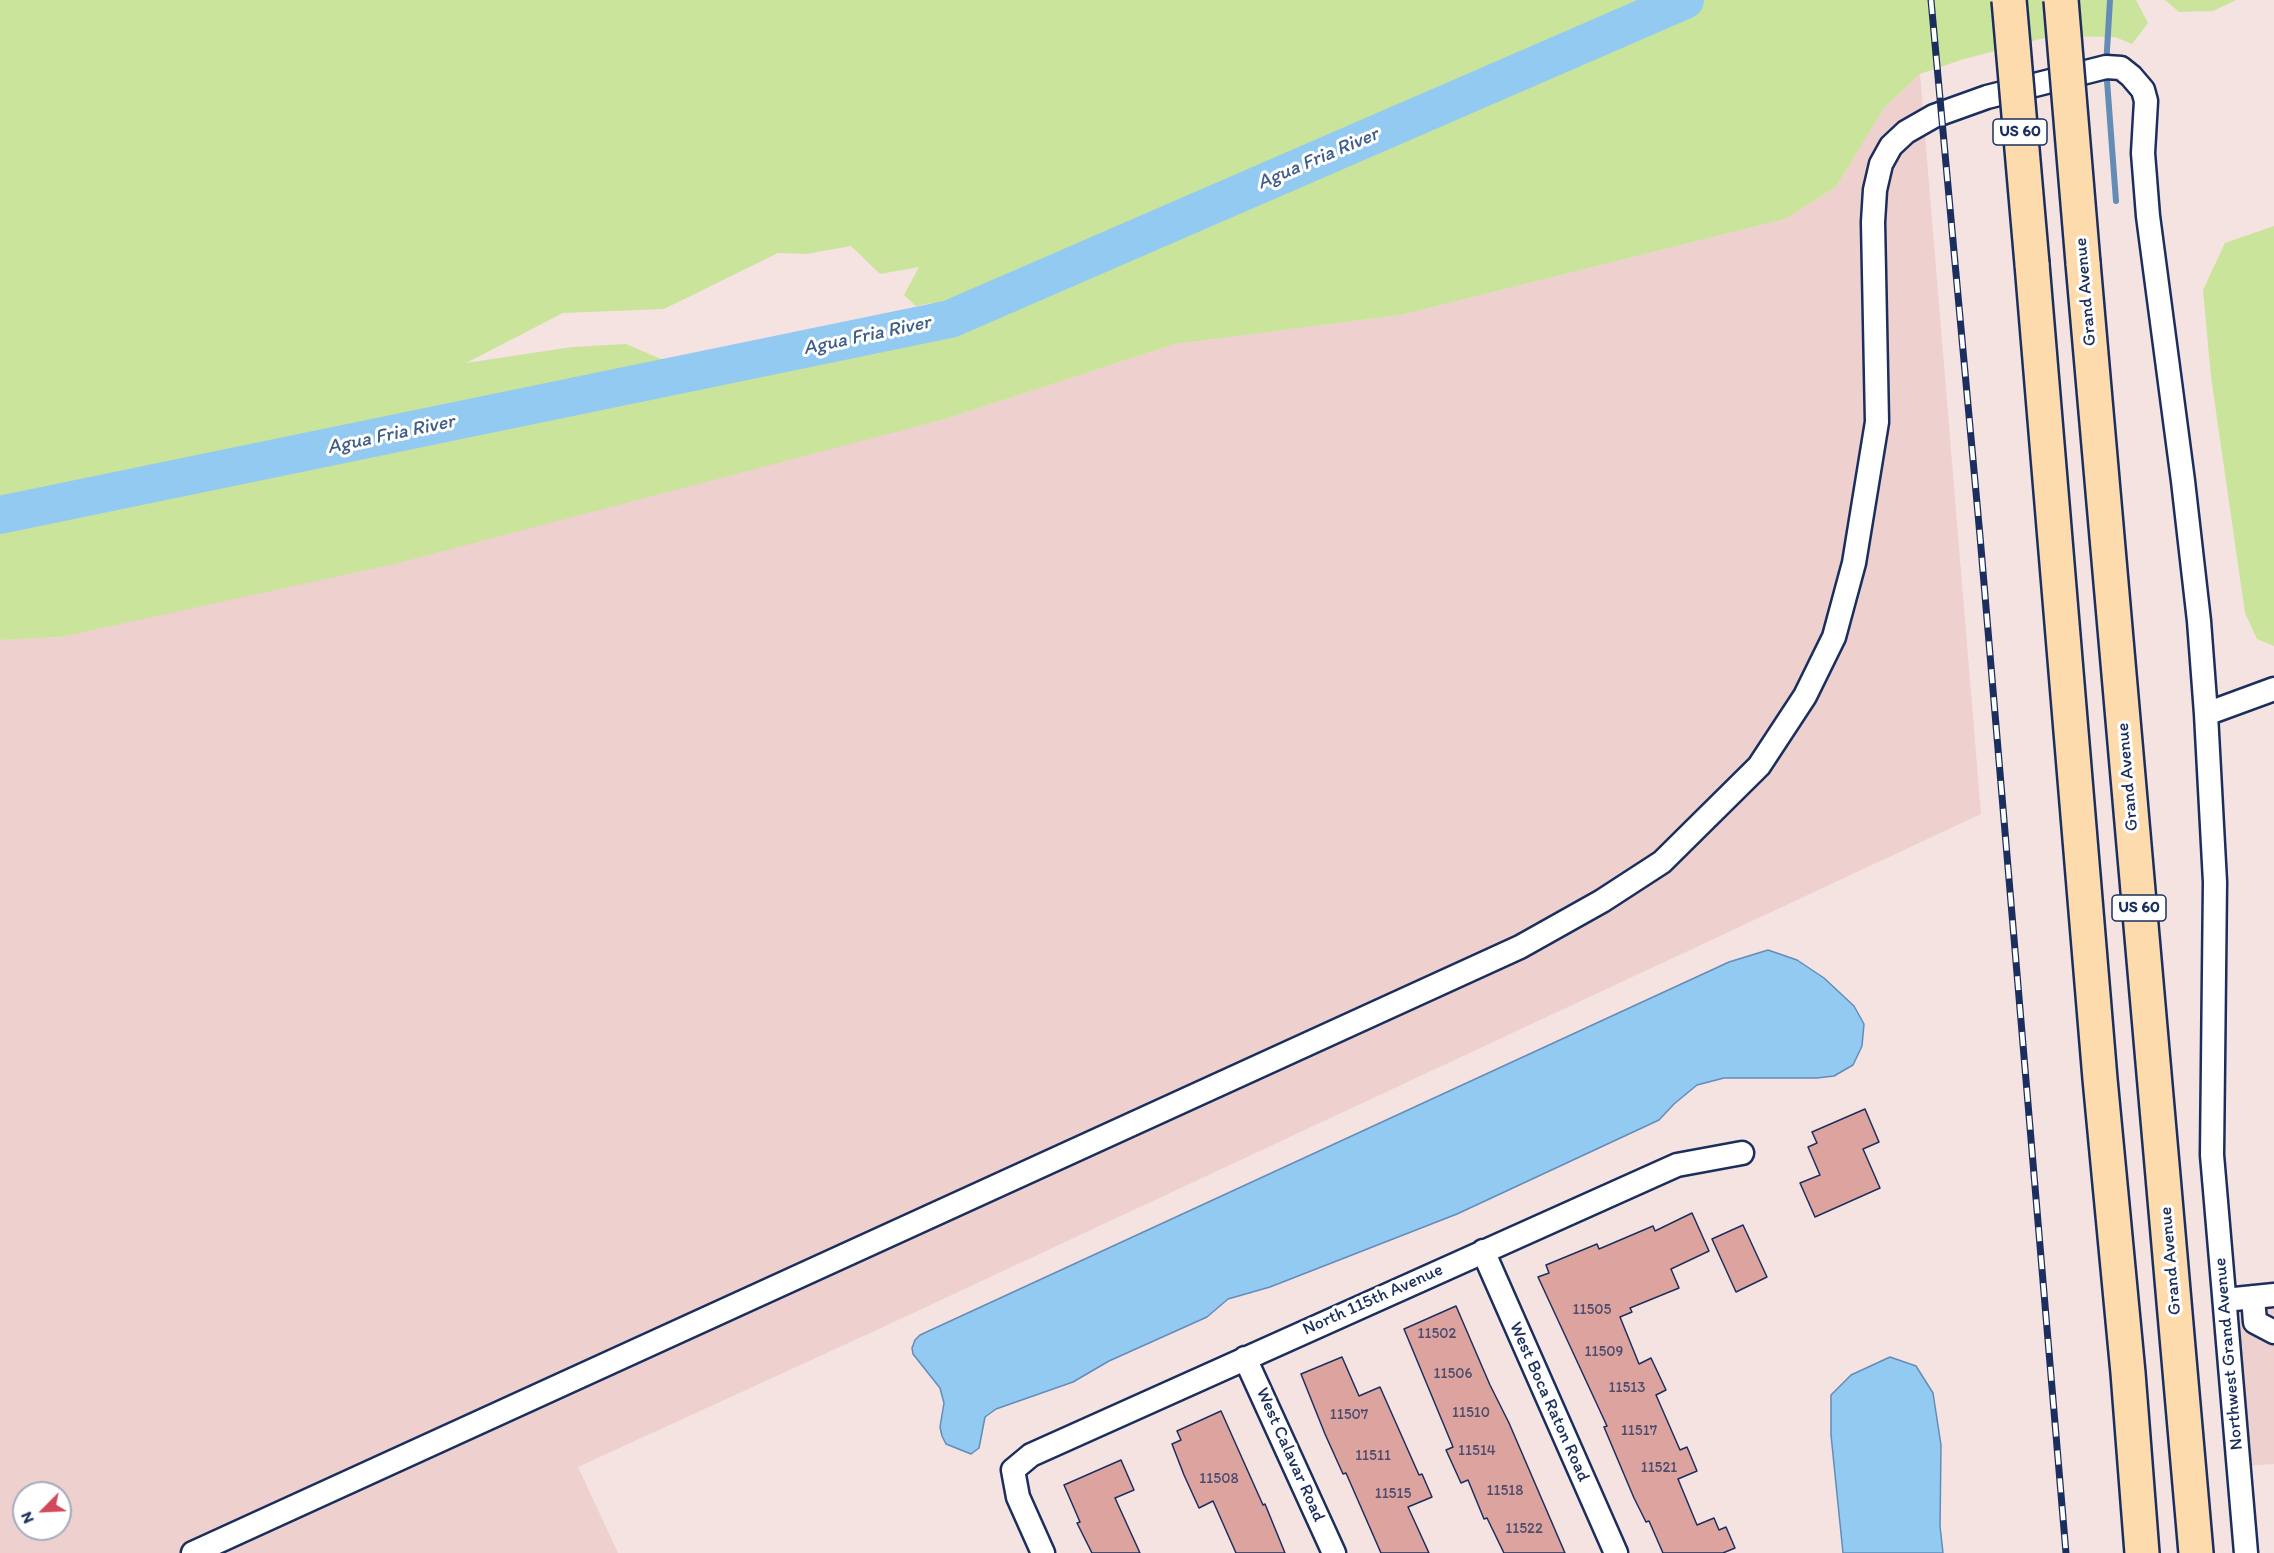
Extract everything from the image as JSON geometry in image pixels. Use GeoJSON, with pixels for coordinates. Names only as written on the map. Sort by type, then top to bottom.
{"type":"FeatureCollection","features":[{"type":"Feature","properties":{"kind":"highway","name":"US 60"},"geometry":{"type":"LineString","coordinates":[[2009,0],[2098,1067],[2127,1361],[2142,1553]]}},
{"type":"Feature","properties":{"kind":"highway","name":"Grand Avenue"},"geometry":{"type":"LineString","coordinates":[[2061,0],[2196,1553]]}},
{"type":"Feature","properties":{"kind":"street","name":"Northwest Grand Avenue"},"geometry":{"type":"LineString","coordinates":[[193,1553],[1520,947],[1602,901],[1662,862],[1759,766],[1805,696],[1834,637],[1854,563],[1877,422],[1873,222],[1875,190],[1881,164],[1891,146],[1906,132],[1934,116],[1987,97],[2106,67],[2121,68],[2143,90],[2146,101],[2143,153],[2148,216],[2183,481],[2206,714],[2214,882],[2212,1155],[2246,1553]]}},
{"type":"Feature","properties":{"kind":"street"},"geometry":{"type":"LineString","coordinates":[[2206,714],[2274,689]]}},
{"type":"Feature","properties":{"kind":"street","name":"North 115th Avenue"},"geometry":{"type":"LineString","coordinates":[[1043,1553],[1018,1497],[1013,1470],[1030,1455],[1677,1165],[1742,1153]]}},
{"type":"Feature","properties":{"kind":"street","name":"West Boca Raton Road"},"geometry":{"type":"LineString","coordinates":[[1483,1251],[1616,1553]]}},
{"type":"Feature","properties":{"kind":"street"},"geometry":{"type":"LineString","coordinates":[[2224,1300],[2264,1296],[2255,1322],[2274,1332]]}},
{"type":"Feature","properties":{"kind":"street","name":"West Calavar Road"},"geometry":{"type":"LineString","coordinates":[[1245,1358],[1334,1553]]}},
{"type":"Feature","properties":{"kind":"shaded area"},"geometry":{"type":"Polygon","coordinates":[[[1920,74],[1981,814],[881,1328],[578,1467],[618,1553],[0,1553],[0,640],[61,637],[945,419],[1175,344],[1401,315],[1785,219],[1836,187],[1884,108],[1920,74]]]}},
{"type":"Feature","properties":{"kind":"shaded area"},"geometry":{"type":"Polygon","coordinates":[[[2274,1303],[2274,1464],[2245,1466],[2234,1305],[2274,1303]]]}},
{"type":"Feature","properties":{"kind":"green space"},"geometry":{"type":"Polygon","coordinates":[[[0,0],[2136,0],[2148,23],[2132,44],[2115,37],[2052,36],[1964,59],[1920,74],[1884,108],[1836,187],[1785,219],[1401,315],[1175,344],[945,419],[394,564],[61,637],[0,640],[0,0]],[[851,246],[806,254],[778,253],[664,309],[563,313],[466,363],[572,347],[626,344],[717,383],[792,363],[937,331],[931,303],[916,306],[904,295],[919,267],[880,274],[851,246]]]}},
{"type":"Feature","properties":{"kind":"green space"},"geometry":{"type":"Polygon","coordinates":[[[2165,0],[2236,0],[2213,11],[2179,12],[2165,0]]]}},
{"type":"Feature","properties":{"kind":"green space"},"geometry":{"type":"Polygon","coordinates":[[[2274,226],[2274,646],[2257,639],[2245,613],[2211,377],[2203,290],[2225,243],[2274,226]]]}},
{"type":"Feature","properties":{"kind":"water"},"geometry":{"type":"Polygon","coordinates":[[[1768,950],[1797,960],[1824,978],[1854,1006],[1864,1024],[1862,1046],[1853,1065],[1834,1076],[1724,1078],[1697,1085],[1659,1120],[1457,1214],[1270,1287],[1228,1299],[1207,1317],[1109,1361],[1073,1382],[996,1409],[985,1417],[979,1448],[971,1454],[946,1444],[940,1427],[944,1403],[940,1388],[913,1354],[912,1348],[920,1335],[1729,962],[1768,950]]]}},
{"type":"Feature","properties":{"kind":"water"},"geometry":{"type":"Polygon","coordinates":[[[1890,1357],[1916,1366],[1933,1393],[1941,1445],[1940,1526],[1943,1553],[1843,1553],[1831,1435],[1831,1395],[1851,1375],[1890,1357]]]}},
{"type":"Feature","properties":{"kind":"building"},"geometry":{"type":"Polygon","coordinates":[[[1865,1109],[1879,1142],[1863,1149],[1880,1188],[1815,1217],[1800,1183],[1820,1175],[1808,1147],[1817,1143],[1812,1132],[1865,1109]]]}},
{"type":"Feature","properties":{"kind":"building"},"geometry":{"type":"Polygon","coordinates":[[[1692,1213],[1709,1251],[1671,1269],[1679,1288],[1630,1308],[1632,1312],[1620,1317],[1639,1364],[1651,1358],[1666,1390],[1656,1395],[1680,1450],[1687,1447],[1697,1471],[1678,1479],[1697,1525],[1714,1518],[1719,1530],[1726,1527],[1735,1548],[1723,1553],[1663,1553],[1649,1521],[1646,1522],[1634,1498],[1604,1427],[1607,1426],[1538,1277],[1549,1273],[1546,1265],[1597,1244],[1599,1249],[1653,1226],[1655,1231],[1692,1213]]]}},
{"type":"Feature","properties":{"kind":"building"},"geometry":{"type":"Polygon","coordinates":[[[1743,1225],[1767,1277],[1736,1292],[1712,1239],[1743,1225]]]}},
{"type":"Feature","properties":{"kind":"building"},"geometry":{"type":"Polygon","coordinates":[[[1456,1306],[1565,1553],[1504,1553],[1487,1518],[1484,1519],[1468,1480],[1461,1483],[1446,1450],[1453,1447],[1404,1329],[1456,1306]]]}},
{"type":"Feature","properties":{"kind":"building"},"geometry":{"type":"Polygon","coordinates":[[[1342,1357],[1359,1396],[1380,1387],[1419,1475],[1422,1474],[1432,1497],[1408,1507],[1429,1553],[1381,1553],[1346,1473],[1343,1474],[1325,1434],[1301,1374],[1342,1357]]]}},
{"type":"Feature","properties":{"kind":"building"},"geometry":{"type":"Polygon","coordinates":[[[1221,1411],[1263,1505],[1265,1504],[1285,1553],[1236,1553],[1213,1501],[1199,1508],[1184,1475],[1172,1444],[1181,1440],[1177,1431],[1221,1411]]]}},
{"type":"Feature","properties":{"kind":"building"},"geometry":{"type":"Polygon","coordinates":[[[1121,1460],[1134,1490],[1115,1498],[1140,1553],[1092,1553],[1077,1523],[1080,1522],[1064,1485],[1121,1460]]]}},
{"type":"Feature","properties":{"kind":"waterway","name":"Agua Fria River"},"geometry":{"type":"LineString","coordinates":[[0,515],[950,319],[1685,0]]}},
{"type":"Feature","properties":{"kind":"waterway"},"geometry":{"type":"LineString","coordinates":[[2110,0],[2106,67],[2116,201]]}},
{"type":"Feature","properties":{"kind":"railway"},"geometry":{"type":"LineString","coordinates":[[1931,0],[1980,536],[2066,1553]]}}]}
